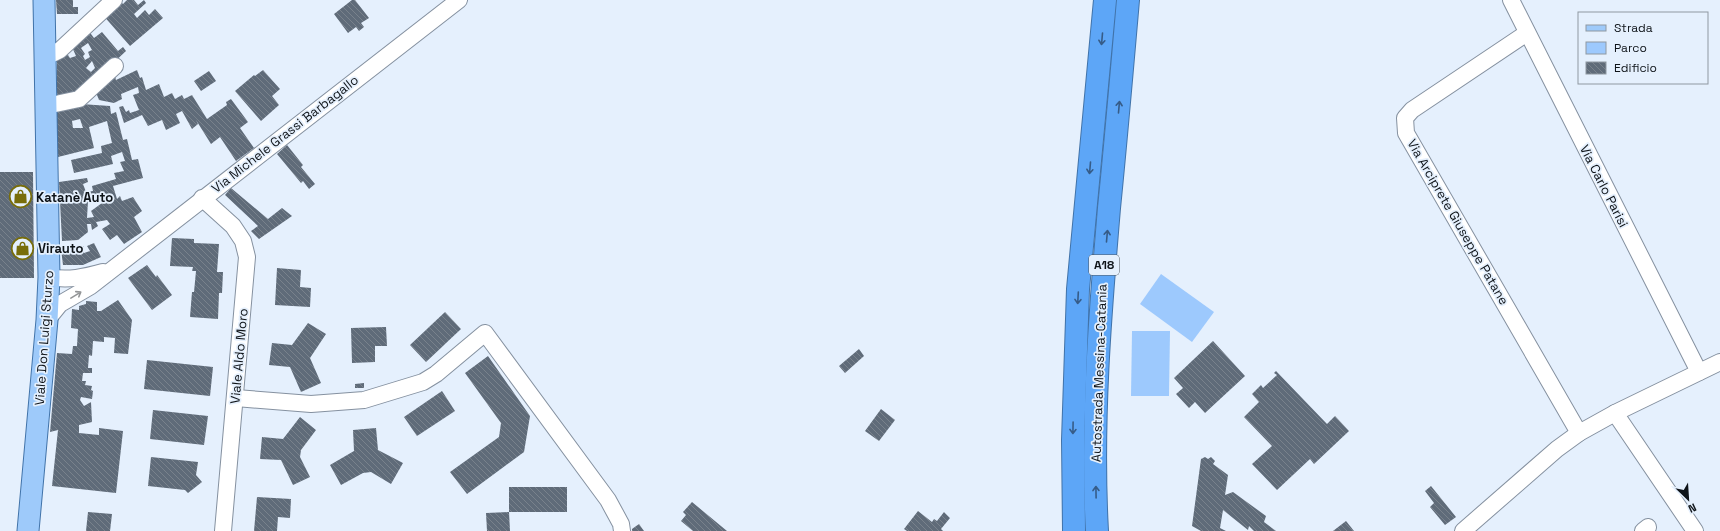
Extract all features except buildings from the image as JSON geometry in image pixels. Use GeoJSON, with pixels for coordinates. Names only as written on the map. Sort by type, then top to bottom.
{"type":"FeatureCollection","features":[{"type":"Feature","properties":{"kind":"highway","name":"Autostrada Messina-Catania"},"geometry":{"type":"LineString","coordinates":[[1074,531],[1073,418],[1078,289],[1105,0]]}},
{"type":"Feature","properties":{"kind":"highway","name":"Autostrada Messina-Catania"},"geometry":{"type":"LineString","coordinates":[[1097,531],[1095,450],[1102,291],[1128,0]]}},
{"type":"Feature","properties":{"kind":"main road","name":"Viale Don Luigi Sturzo"},"geometry":{"type":"LineString","coordinates":[[28,531],[47,320],[49,277],[44,0]]}},
{"type":"Feature","properties":{"kind":"street"},"geometry":{"type":"LineString","coordinates":[[45,56],[60,50],[114,0]]}},
{"type":"Feature","properties":{"kind":"street","name":"Via Michele Grassi Barbagallo"},"geometry":{"type":"LineString","coordinates":[[47,320],[60,304],[91,286],[202,198],[459,0]]}},
{"type":"Feature","properties":{"kind":"street","name":"Via Carlo Parisi"},"geometry":{"type":"LineString","coordinates":[[1511,0],[1699,372]]}},
{"type":"Feature","properties":{"kind":"street","name":"Via Arciprete Giuseppe Patane"},"geometry":{"type":"LineString","coordinates":[[1527,33],[1412,110],[1404,118],[1406,133],[1579,433]]}},
{"type":"Feature","properties":{"kind":"street"},"geometry":{"type":"LineString","coordinates":[[46,106],[79,99],[115,66]]}},
{"type":"Feature","properties":{"kind":"street","name":"Viale Aldo Moro"},"geometry":{"type":"LineString","coordinates":[[202,198],[233,226],[243,241],[247,257],[236,398],[223,531]]}},
{"type":"Feature","properties":{"kind":"street"},"geometry":{"type":"LineString","coordinates":[[49,277],[62,280],[81,278],[111,270]]}},
{"type":"Feature","properties":{"kind":"street"},"geometry":{"type":"LineString","coordinates":[[236,398],[311,404],[364,400],[423,382],[436,374],[485,333],[608,500],[621,524],[622,531]]}},
{"type":"Feature","properties":{"kind":"street"},"geometry":{"type":"LineString","coordinates":[[1463,531],[1557,449],[1579,433],[1615,413],[1720,362]]}},
{"type":"Feature","properties":{"kind":"street"},"geometry":{"type":"LineString","coordinates":[[1615,413],[1695,531]]}},
{"type":"Feature","properties":{"kind":"green space"},"geometry":{"type":"Polygon","coordinates":[[[1161,274],[1214,312],[1192,342],[1140,304],[1161,274]]]}},
{"type":"Feature","properties":{"kind":"green space"},"geometry":{"type":"Polygon","coordinates":[[[1132,331],[1170,331],[1169,396],[1131,396],[1132,331]]]}},
{"type":"Feature","properties":{"kind":"place","name":"Katanè Auto"},"geometry":{"type":"Point","coordinates":[20,197]}},
{"type":"Feature","properties":{"kind":"place","name":"Virauto"},"geometry":{"type":"Point","coordinates":[22,248]}}]}
